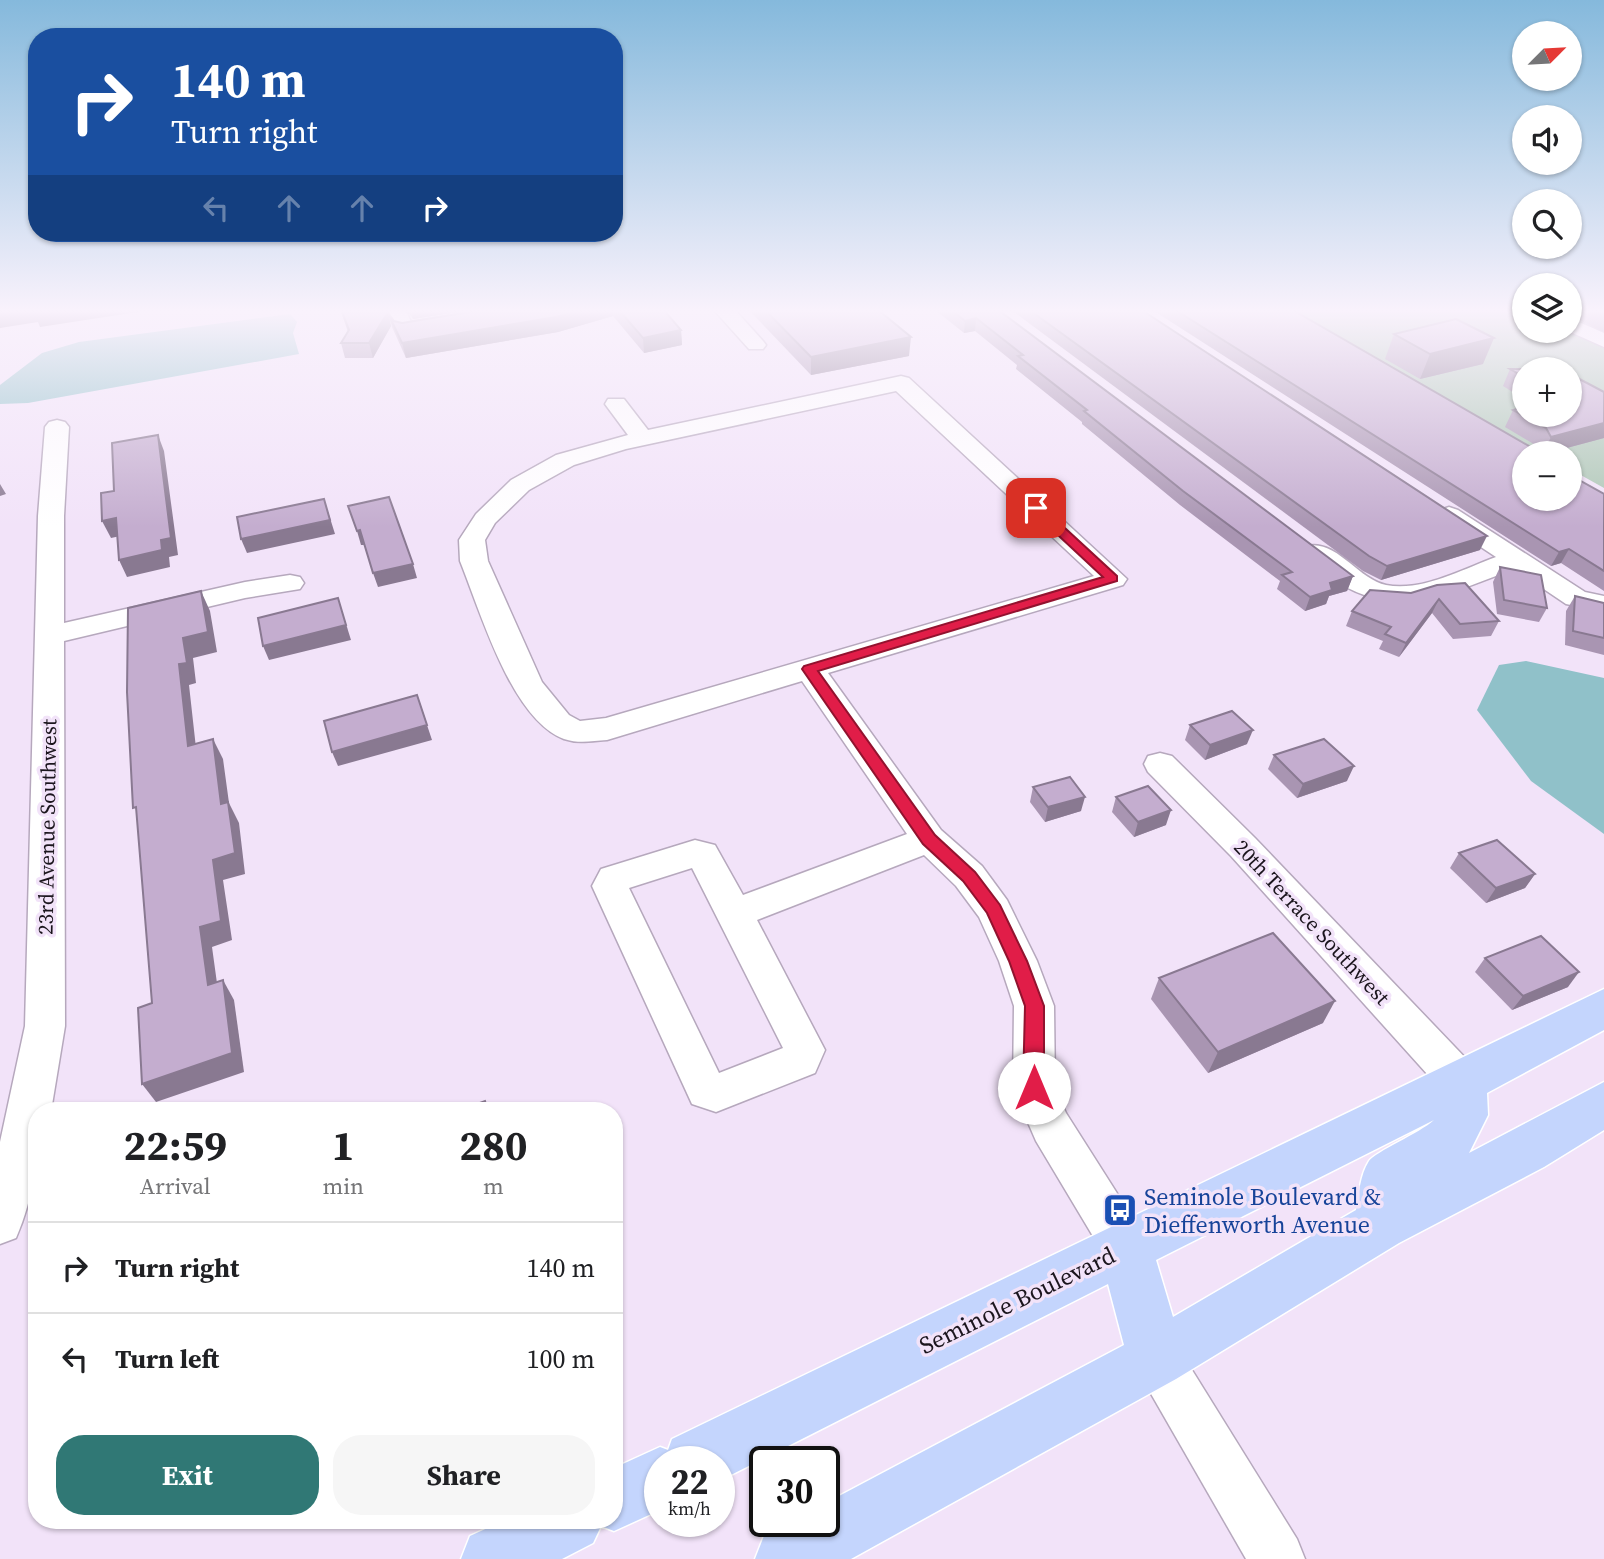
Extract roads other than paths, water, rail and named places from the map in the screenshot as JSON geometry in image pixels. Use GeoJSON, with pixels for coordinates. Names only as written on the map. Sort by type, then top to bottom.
{"type":"FeatureCollection","features":[{"type":"Feature","properties":{"kind":"main road","name":"Seminole Boulevard"},"geometry":{"type":"LineString","coordinates":[[724,1446],[1461,1082],[1604,1007]]}},
{"type":"Feature","properties":{"kind":"main road"},"geometry":{"type":"LineString","coordinates":[[1380,1225],[1388,1176],[1440,1147],[1457,1130],[1464,1112],[1461,1082]]}},
{"type":"Feature","properties":{"kind":"main road"},"geometry":{"type":"LineString","coordinates":[[787,1559],[1156,1359],[1380,1225],[1527,1150],[1604,1104]]}},
{"type":"Feature","properties":{"kind":"main road"},"geometry":{"type":"LineString","coordinates":[[1125,1247],[1156,1359]]}},
{"type":"Feature","properties":{"kind":"main road"},"geometry":{"type":"LineString","coordinates":[[623,1496],[644,1486]]}},
{"type":"Feature","properties":{"kind":"main road"},"geometry":{"type":"LineString","coordinates":[[493,1559],[555,1529]]}},
{"type":"Feature","properties":{"kind":"street"},"geometry":{"type":"LineString","coordinates":[[901,383],[1113,579],[809,669],[607,729],[575,731],[550,718],[529,688],[474,561],[472,540],[485,519],[520,485],[565,460],[642,439],[901,383]]}},
{"type":"Feature","properties":{"kind":"street"},"geometry":{"type":"LineString","coordinates":[[616,404],[642,439]]}},
{"type":"Feature","properties":{"kind":"street","name":"23rd Avenue Southwest"},"geometry":{"type":"LineString","coordinates":[[31,1102],[45,1026],[46,800],[52,635],[51,516],[57,427]]}},
{"type":"Feature","properties":{"kind":"street"},"geometry":{"type":"LineString","coordinates":[[1435,506],[1576,598],[1604,604]]}},
{"type":"Feature","properties":{"kind":"street"},"geometry":{"type":"LineString","coordinates":[[1298,538],[1352,579],[1376,592],[1404,597],[1516,559]]}},
{"type":"Feature","properties":{"kind":"street"},"geometry":{"type":"LineString","coordinates":[[52,635],[245,590],[290,583]]}},
{"type":"Feature","properties":{"kind":"street"},"geometry":{"type":"LineString","coordinates":[[809,669],[929,839],[969,876],[999,920],[1018,961],[1034,1006],[1034,1088],[1051,1128],[1125,1247]]}},
{"type":"Feature","properties":{"kind":"street","name":"20th Terrace Southwest"},"geometry":{"type":"LineString","coordinates":[[1160,764],[1243,847],[1461,1082]]}},
{"type":"Feature","properties":{"kind":"street"},"geometry":{"type":"LineString","coordinates":[[735,912],[929,839]]}},
{"type":"Feature","properties":{"kind":"street"},"geometry":{"type":"LineString","coordinates":[[695,853],[702,855],[735,912],[806,1050],[800,1060],[716,1093],[707,1091],[610,886],[614,879],[695,853]]}},
{"type":"Feature","properties":{"kind":"street","name":"23rd Avenue Southwest"},"geometry":{"type":"LineString","coordinates":[[0,1222],[28,1119]]}},
{"type":"Feature","properties":{"kind":"street"},"geometry":{"type":"LineString","coordinates":[[1156,1359],[1277,1559]]}},
{"type":"Feature","properties":{"kind":"place","name":"Seminole Boulevard & Dieffenworth Avenue"},"geometry":{"type":"Point","coordinates":[1120,1210]}}]}
